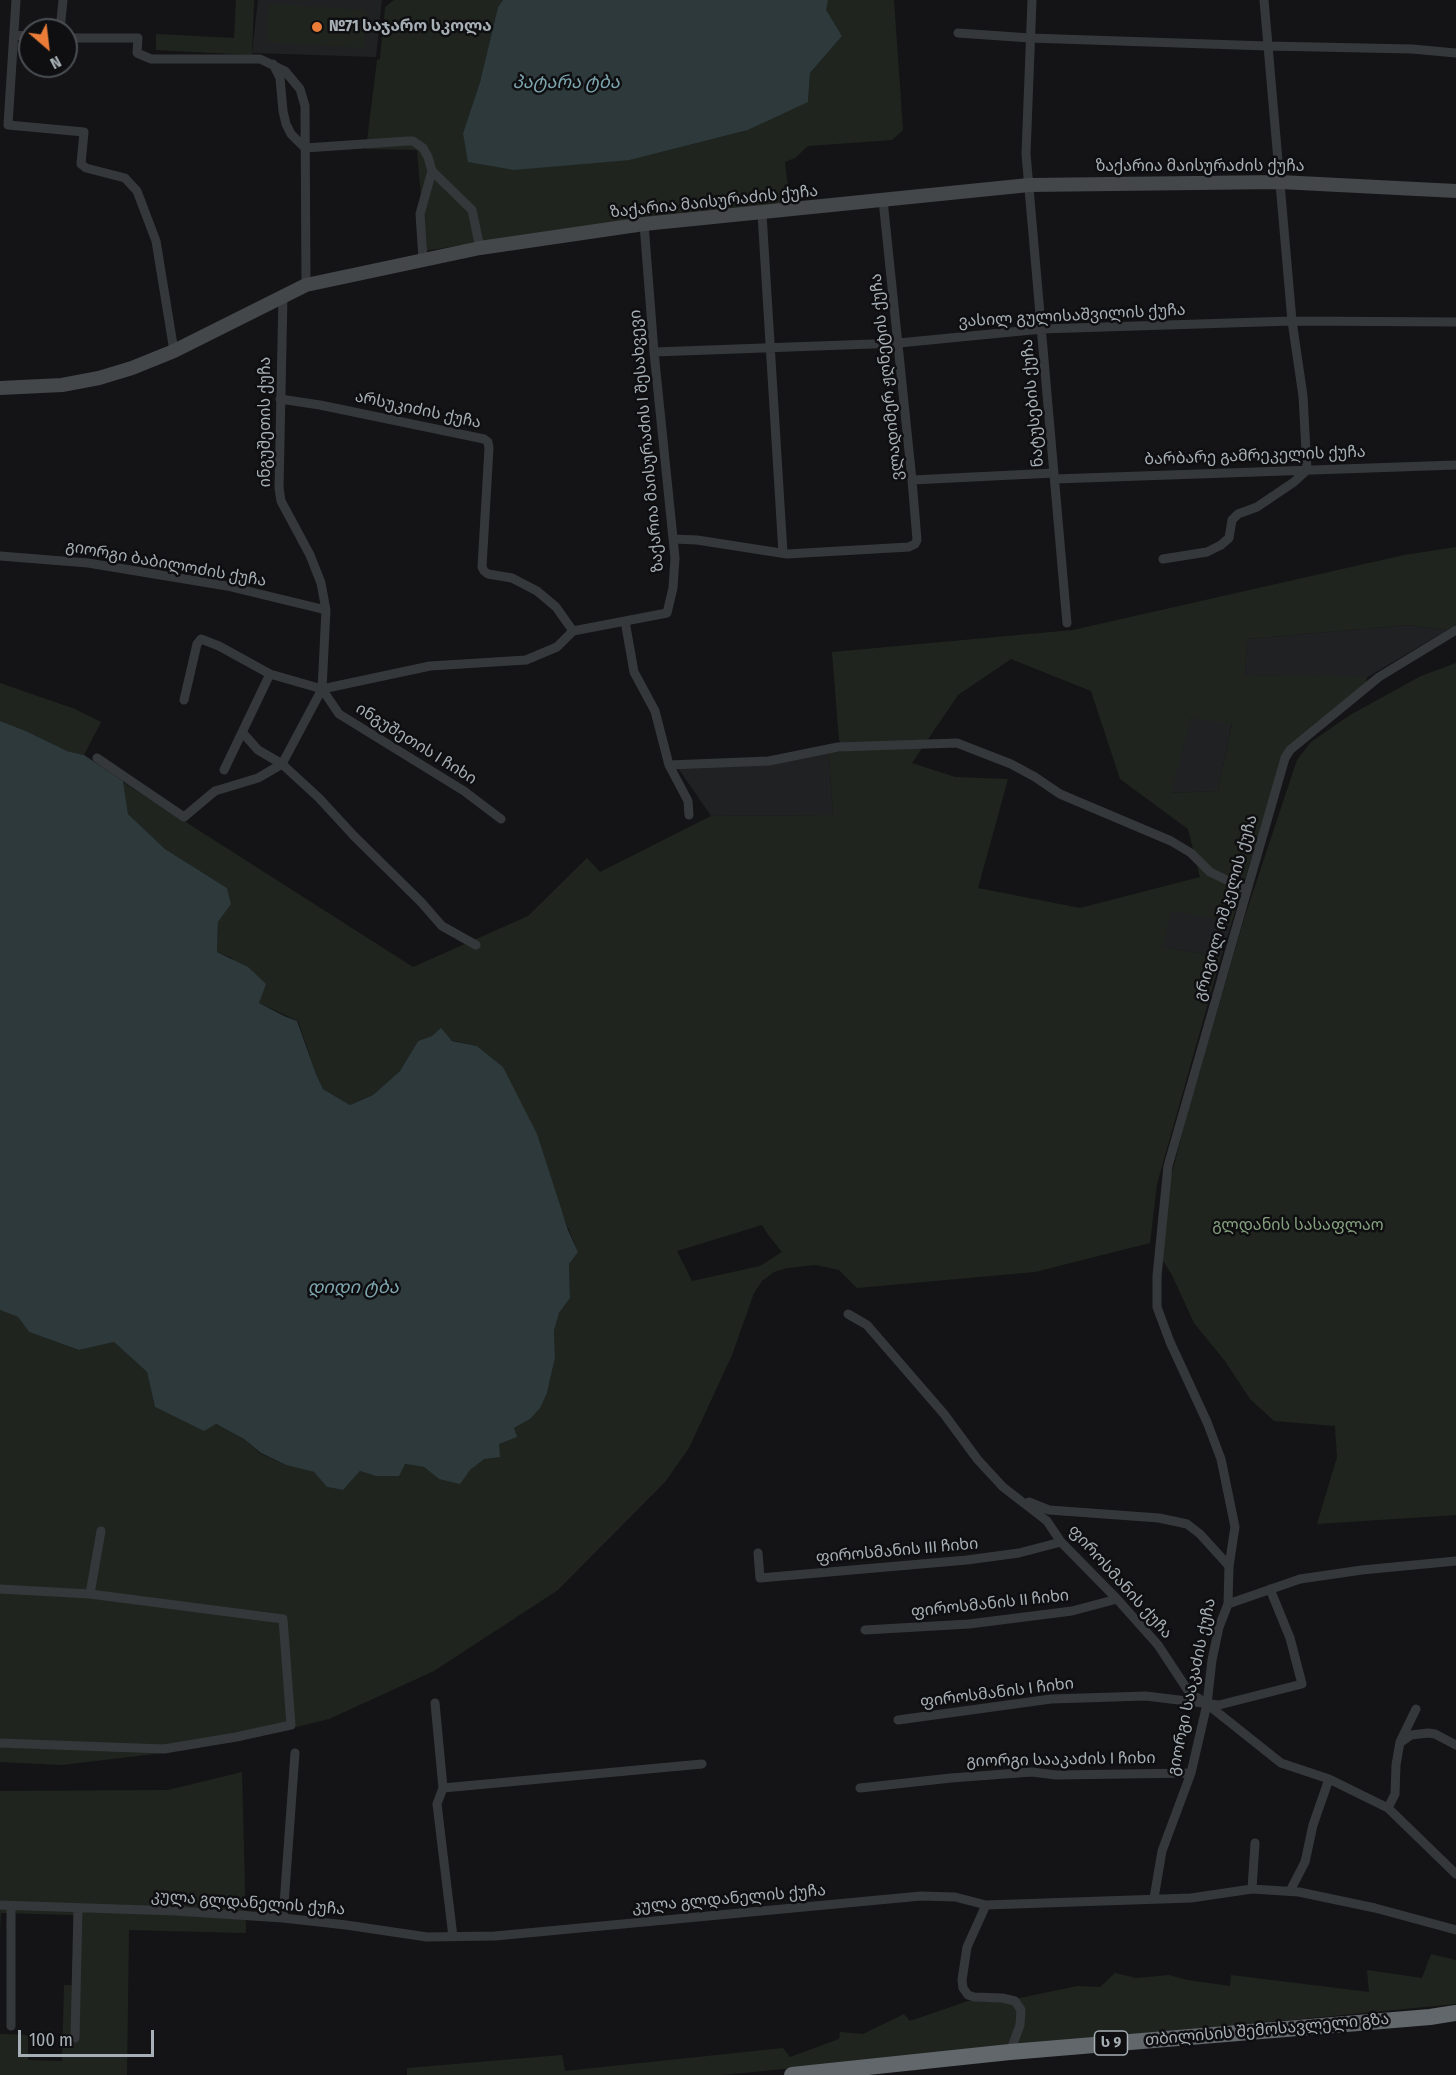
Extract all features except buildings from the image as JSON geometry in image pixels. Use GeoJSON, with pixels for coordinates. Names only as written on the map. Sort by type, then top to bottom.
{"type":"FeatureCollection","features":[{"type":"Feature","properties":{"kind":"highway","name":"თბილისის შემოსავლელი გზა"},"geometry":{"type":"LineString","coordinates":[[792,2075],[1010,2052],[1456,2013]]}},
{"type":"Feature","properties":{"kind":"street"},"geometry":{"type":"LineString","coordinates":[[16,0],[8,125],[84,132],[81,164],[86,168],[125,178],[137,191],[156,241],[174,351]]}},
{"type":"Feature","properties":{"kind":"street"},"geometry":{"type":"LineString","coordinates":[[61,18],[63,0]]}},
{"type":"Feature","properties":{"kind":"street","name":"ნატუსების ქუჩა"},"geometry":{"type":"LineString","coordinates":[[1032,0],[1026,154],[1067,623]]}},
{"type":"Feature","properties":{"kind":"street"},"geometry":{"type":"LineString","coordinates":[[1163,559],[1207,552],[1221,545],[1229,538],[1232,520],[1238,514],[1257,507],[1294,482],[1306,470],[1303,396],[1292,321],[1264,0]]}},
{"type":"Feature","properties":{"kind":"street"},"geometry":{"type":"LineString","coordinates":[[958,33],[1030,38],[1412,49],[1456,53]]}},
{"type":"Feature","properties":{"kind":"street"},"geometry":{"type":"LineString","coordinates":[[14,35],[18,35]]}},
{"type":"Feature","properties":{"kind":"street"},"geometry":{"type":"LineString","coordinates":[[78,38],[138,38],[137,53],[151,59],[260,59],[285,71],[300,89],[305,106],[306,285]]}},
{"type":"Feature","properties":{"kind":"street"},"geometry":{"type":"LineString","coordinates":[[273,64],[279,78],[286,124],[291,134],[305,148],[413,141],[426,152],[432,171],[472,210],[480,248]]}},
{"type":"Feature","properties":{"kind":"street"},"geometry":{"type":"LineString","coordinates":[[423,259],[420,214],[432,171]]}},
{"type":"Feature","properties":{"kind":"street","name":"ზაქარია მაისურაძის ქუჩა"},"geometry":{"type":"LineString","coordinates":[[0,387],[62,385],[99,378],[132,368],[174,351],[306,285],[480,248],[645,224],[762,214],[1029,185],[1280,182],[1456,191]]}},
{"type":"Feature","properties":{"kind":"street","name":"ვლადიმერ ჟღნეტის ქუჩა"},"geometry":{"type":"LineString","coordinates":[[783,553],[909,547],[917,540],[883,200]]}},
{"type":"Feature","properties":{"kind":"street"},"geometry":{"type":"LineString","coordinates":[[673,539],[697,540],[783,553],[762,214]]}},
{"type":"Feature","properties":{"kind":"street","name":"ზაქარია მაისურაძის I შესახვევი"},"geometry":{"type":"LineString","coordinates":[[625,621],[667,613],[673,588],[675,558],[654,352],[645,224]]}},
{"type":"Feature","properties":{"kind":"street","name":"ინგუშეთის ქუჩა"},"geometry":{"type":"LineString","coordinates":[[283,296],[280,399],[281,501],[314,563],[321,583],[326,610],[322,689]]}},
{"type":"Feature","properties":{"kind":"street","name":"ვასილ გულისაშვილის ქუჩა"},"geometry":{"type":"LineString","coordinates":[[654,352],[899,343],[1042,330],[1292,321],[1456,322]]}},
{"type":"Feature","properties":{"kind":"street","name":"არსუკიძის ქუჩა"},"geometry":{"type":"LineString","coordinates":[[280,399],[484,439],[488,442],[482,567],[488,574],[512,578],[537,591],[556,607],[573,631]]}},
{"type":"Feature","properties":{"kind":"street","name":"ბარბარე გამრეკელის ქუჩა"},"geometry":{"type":"LineString","coordinates":[[912,480],[1456,465]]}},
{"type":"Feature","properties":{"kind":"street","name":"გიორგი ბაბილოძის ქუჩა"},"geometry":{"type":"LineString","coordinates":[[0,556],[88,563],[227,586],[326,610]]}},
{"type":"Feature","properties":{"kind":"street"},"geometry":{"type":"LineString","coordinates":[[184,700],[197,644],[201,639],[219,646],[270,674],[322,689],[430,666],[526,660],[557,647],[573,631],[625,621],[634,672],[655,711],[669,765],[688,801],[689,815]]}},
{"type":"Feature","properties":{"kind":"street","name":"გრიგოლ ოშკელის ქუჩა"},"geometry":{"type":"LineString","coordinates":[[1157,1276],[1168,1166],[1285,758],[1290,750],[1380,677],[1456,630]]}},
{"type":"Feature","properties":{"kind":"street"},"geometry":{"type":"LineString","coordinates":[[224,770],[270,674]]}},
{"type":"Feature","properties":{"kind":"street"},"geometry":{"type":"LineString","coordinates":[[97,758],[184,817],[215,791],[258,778],[282,764],[322,689]]}},
{"type":"Feature","properties":{"kind":"street","name":"ინგუშეთის I ჩიხი"},"geometry":{"type":"LineString","coordinates":[[322,689],[339,714],[464,791],[501,819]]}},
{"type":"Feature","properties":{"kind":"street"},"geometry":{"type":"LineString","coordinates":[[242,732],[258,750],[282,764],[319,798],[421,902],[442,927],[476,945]]}},
{"type":"Feature","properties":{"kind":"street"},"geometry":{"type":"LineString","coordinates":[[669,765],[769,761],[838,747],[957,743],[1011,764],[1060,794],[1171,841],[1191,853],[1210,872],[1246,890]]}},
{"type":"Feature","properties":{"kind":"street","name":"გიორგი სააკაძის ქუჩა"},"geometry":{"type":"LineString","coordinates":[[1154,1898],[1162,1851],[1191,1773],[1207,1704],[1212,1660],[1219,1627],[1228,1604],[1229,1566],[1235,1527],[1221,1459],[1157,1307],[1157,1276]]}},
{"type":"Feature","properties":{"kind":"street","name":"ფიროსმანის ქუჩა"},"geometry":{"type":"LineString","coordinates":[[848,1314],[867,1325],[1003,1487],[1047,1521],[1061,1542],[1158,1645],[1189,1692],[1281,1763],[1329,1779],[1389,1808],[1456,1874]]}},
{"type":"Feature","properties":{"kind":"street"},"geometry":{"type":"LineString","coordinates":[[1021,1499],[1049,1510],[1159,1518],[1187,1524],[1200,1534],[1229,1566]]}},
{"type":"Feature","properties":{"kind":"street"},"geometry":{"type":"LineString","coordinates":[[90,1594],[101,1531]]}},
{"type":"Feature","properties":{"kind":"street","name":"ფიროსმანის III ჩიხი"},"geometry":{"type":"LineString","coordinates":[[758,1553],[760,1578],[967,1560],[1019,1553],[1061,1542]]}},
{"type":"Feature","properties":{"kind":"street"},"geometry":{"type":"LineString","coordinates":[[1228,1604],[1300,1579],[1362,1570],[1456,1562]]}},
{"type":"Feature","properties":{"kind":"street"},"geometry":{"type":"LineString","coordinates":[[0,1589],[90,1594],[283,1620],[291,1725],[164,1749],[0,1743]]}},
{"type":"Feature","properties":{"kind":"street","name":"ფიროსმანის I ჩიხი"},"geometry":{"type":"LineString","coordinates":[[898,1720],[1051,1699],[1146,1696],[1219,1705],[1302,1684],[1290,1638],[1270,1589]]}},
{"type":"Feature","properties":{"kind":"street","name":"ფიროსმანის II ჩიხი"},"geometry":{"type":"LineString","coordinates":[[865,1630],[969,1624],[1072,1611],[1117,1599]]}},
{"type":"Feature","properties":{"kind":"street"},"geometry":{"type":"LineString","coordinates":[[435,1703],[443,1788],[436,1804],[453,1937]]}},
{"type":"Feature","properties":{"kind":"street"},"geometry":{"type":"LineString","coordinates":[[1389,1808],[1395,1794],[1400,1742],[1416,1708]]}},
{"type":"Feature","properties":{"kind":"street"},"geometry":{"type":"LineString","coordinates":[[1400,1742],[1411,1735],[1428,1732],[1456,1745]]}},
{"type":"Feature","properties":{"kind":"street"},"geometry":{"type":"LineString","coordinates":[[283,1918],[295,1753]]}},
{"type":"Feature","properties":{"kind":"street"},"geometry":{"type":"LineString","coordinates":[[443,1788],[702,1764]]}},
{"type":"Feature","properties":{"kind":"street","name":"გიორგი სააკაძის I ჩიხი"},"geometry":{"type":"LineString","coordinates":[[860,1788],[1032,1772],[1056,1775],[1191,1773]]}},
{"type":"Feature","properties":{"kind":"street"},"geometry":{"type":"LineString","coordinates":[[1290,1891],[1305,1862],[1313,1825],[1329,1779]]}},
{"type":"Feature","properties":{"kind":"street"},"geometry":{"type":"LineString","coordinates":[[1252,1889],[1255,1843]]}},
{"type":"Feature","properties":{"kind":"street","name":"კულა გლდანელის ქუჩა"},"geometry":{"type":"LineString","coordinates":[[0,1905],[176,1911],[283,1918],[427,1937],[453,1937],[495,1936],[921,1896],[955,1897],[986,1905],[1191,1898],[1252,1889],[1290,1891],[1375,1908],[1456,1930]]}},
{"type":"Feature","properties":{"kind":"street"},"geometry":{"type":"LineString","coordinates":[[986,1905],[967,1947],[963,1988],[968,1995],[974,1997],[1015,2001],[1021,2010],[1020,2025],[1010,2052]]}},
{"type":"Feature","properties":{"kind":"street"},"geometry":{"type":"LineString","coordinates":[[10,1906],[11,2026]]}},
{"type":"Feature","properties":{"kind":"street"},"geometry":{"type":"LineString","coordinates":[[75,2038],[78,1908]]}},
{"type":"Feature","properties":{"kind":"shaded area","name":"№71 საჯარო სკოლა"},"geometry":{"type":"Polygon","coordinates":[[[258,0],[382,0],[376,57],[252,53],[258,0]]]}},
{"type":"Feature","properties":{"kind":"shaded area"},"geometry":{"type":"Polygon","coordinates":[[[1408,625],[1447,630],[1366,678],[1245,675],[1247,639],[1408,625]]]}},
{"type":"Feature","properties":{"kind":"shaded area"},"geometry":{"type":"Polygon","coordinates":[[[1191,717],[1232,723],[1218,791],[1170,793],[1191,717]]]}},
{"type":"Feature","properties":{"kind":"shaded area"},"geometry":{"type":"Polygon","coordinates":[[[829,753],[833,815],[711,816],[678,768],[829,753]]]}},
{"type":"Feature","properties":{"kind":"shaded area"},"geometry":{"type":"Polygon","coordinates":[[[1171,910],[1232,922],[1221,957],[1161,947],[1171,910]]]}},
{"type":"Feature","properties":{"kind":"green space"},"geometry":{"type":"Polygon","coordinates":[[[236,0],[254,0],[252,55],[156,50],[156,34],[234,38],[236,0]]]}},
{"type":"Feature","properties":{"kind":"green space"},"geometry":{"type":"Polygon","coordinates":[[[394,0],[503,0],[498,7],[480,82],[463,133],[630,160],[748,130],[808,101],[810,73],[842,36],[825,10],[828,0],[894,0],[903,130],[892,140],[808,146],[795,158],[785,162],[790,205],[542,233],[424,251],[417,150],[366,149],[377,60],[380,59],[385,7],[394,0]]]}},
{"type":"Feature","properties":{"kind":"green space"},"geometry":{"type":"Polygon","coordinates":[[[269,4],[366,10],[364,48],[267,42],[269,4]]]}},
{"type":"Feature","properties":{"kind":"green space"},"geometry":{"type":"Polygon","coordinates":[[[1456,547],[1456,625],[1447,630],[1408,625],[1247,639],[1245,675],[1367,677],[1366,684],[1288,747],[1277,774],[1232,922],[1171,911],[1162,947],[1221,957],[1157,1184],[1150,1243],[1035,1272],[857,1288],[839,1270],[816,1265],[787,1268],[774,1272],[762,1281],[754,1293],[732,1355],[689,1448],[665,1482],[558,1590],[434,1671],[329,1719],[240,1741],[62,1765],[0,1762],[0,1310],[18,1317],[29,1332],[79,1350],[114,1342],[147,1372],[155,1407],[203,1430],[215,1424],[244,1439],[261,1454],[286,1465],[314,1472],[327,1487],[343,1490],[360,1471],[377,1476],[404,1464],[424,1467],[439,1479],[470,1470],[514,1428],[530,1419],[547,1393],[555,1358],[554,1331],[559,1313],[570,1298],[569,1264],[578,1252],[503,1067],[477,1046],[432,1036],[418,1041],[400,1071],[373,1095],[350,1105],[323,1089],[298,1021],[259,1003],[232,958],[217,952],[218,922],[231,904],[227,888],[165,849],[128,814],[123,782],[413,967],[528,916],[587,858],[600,872],[711,816],[833,815],[829,753],[844,751],[839,740],[832,652],[1073,630],[1404,555],[1456,547]],[[1011,659],[958,695],[912,763],[955,777],[1008,779],[978,888],[1080,908],[1200,877],[1188,829],[1120,779],[1091,691],[1011,659]],[[1191,718],[1171,793],[1218,791],[1232,724],[1191,718]],[[762,1225],[677,1251],[692,1281],[760,1266],[782,1252],[762,1225]]]}},
{"type":"Feature","properties":{"kind":"green space","name":"გლდანის სასაფლაო"},"geometry":{"type":"Polygon","coordinates":[[[1456,663],[1456,1515],[1317,1524],[1337,1457],[1335,1426],[1274,1421],[1250,1399],[1225,1361],[1194,1323],[1172,1275],[1161,1258],[1171,1177],[1244,919],[1297,760],[1311,742],[1350,715],[1421,676],[1456,663]]]}},
{"type":"Feature","properties":{"kind":"green space"},"geometry":{"type":"Polygon","coordinates":[[[0,683],[75,709],[101,722],[84,755],[67,751],[0,721],[0,683]]]}},
{"type":"Feature","properties":{"kind":"green space"},"geometry":{"type":"Polygon","coordinates":[[[242,1772],[246,1933],[129,1930],[127,2075],[0,2075],[0,2034],[28,2035],[28,2060],[62,2061],[64,1985],[72,1985],[74,1915],[1,1913],[0,1932],[0,1791],[168,1790],[242,1772]]]}},
{"type":"Feature","properties":{"kind":"green space"},"geometry":{"type":"Polygon","coordinates":[[[1431,1954],[1456,1960],[1456,2004],[722,2075],[407,2075],[407,2068],[562,2055],[565,2071],[783,2048],[790,2057],[839,2039],[840,2032],[863,2034],[904,2014],[910,2021],[968,2001],[1001,2002],[1077,1986],[1100,1987],[1115,1973],[1136,1978],[1169,1975],[1230,1986],[1231,1975],[1369,1992],[1367,1970],[1422,1978],[1431,1954]]]}},
{"type":"Feature","properties":{"kind":"water","name":"პატარა ტბა"},"geometry":{"type":"Polygon","coordinates":[[[503,0],[828,0],[826,10],[842,36],[810,73],[808,102],[748,130],[630,160],[514,170],[468,162],[463,133],[480,82],[498,7],[503,0]]]}},
{"type":"Feature","properties":{"kind":"water","name":"დიდი ტბა"},"geometry":{"type":"Polygon","coordinates":[[[0,721],[67,751],[84,755],[123,781],[128,814],[165,849],[227,888],[231,904],[218,922],[217,952],[248,967],[266,984],[259,1003],[297,1021],[323,1089],[350,1105],[373,1095],[400,1071],[418,1041],[432,1036],[441,1028],[452,1041],[477,1046],[503,1067],[537,1134],[568,1230],[578,1252],[569,1264],[570,1298],[559,1313],[554,1331],[555,1358],[547,1393],[540,1408],[530,1419],[514,1428],[517,1437],[499,1444],[500,1457],[484,1459],[470,1470],[460,1484],[439,1479],[424,1467],[405,1464],[399,1476],[376,1476],[360,1471],[343,1490],[327,1487],[314,1472],[286,1465],[261,1453],[244,1439],[216,1424],[204,1431],[155,1407],[147,1372],[114,1342],[79,1350],[29,1332],[18,1317],[0,1310],[0,721]]]}},
{"type":"Feature","properties":{"kind":"place","name":"№71 საჯარო სკოლა"},"geometry":{"type":"Point","coordinates":[317,27]}}]}
